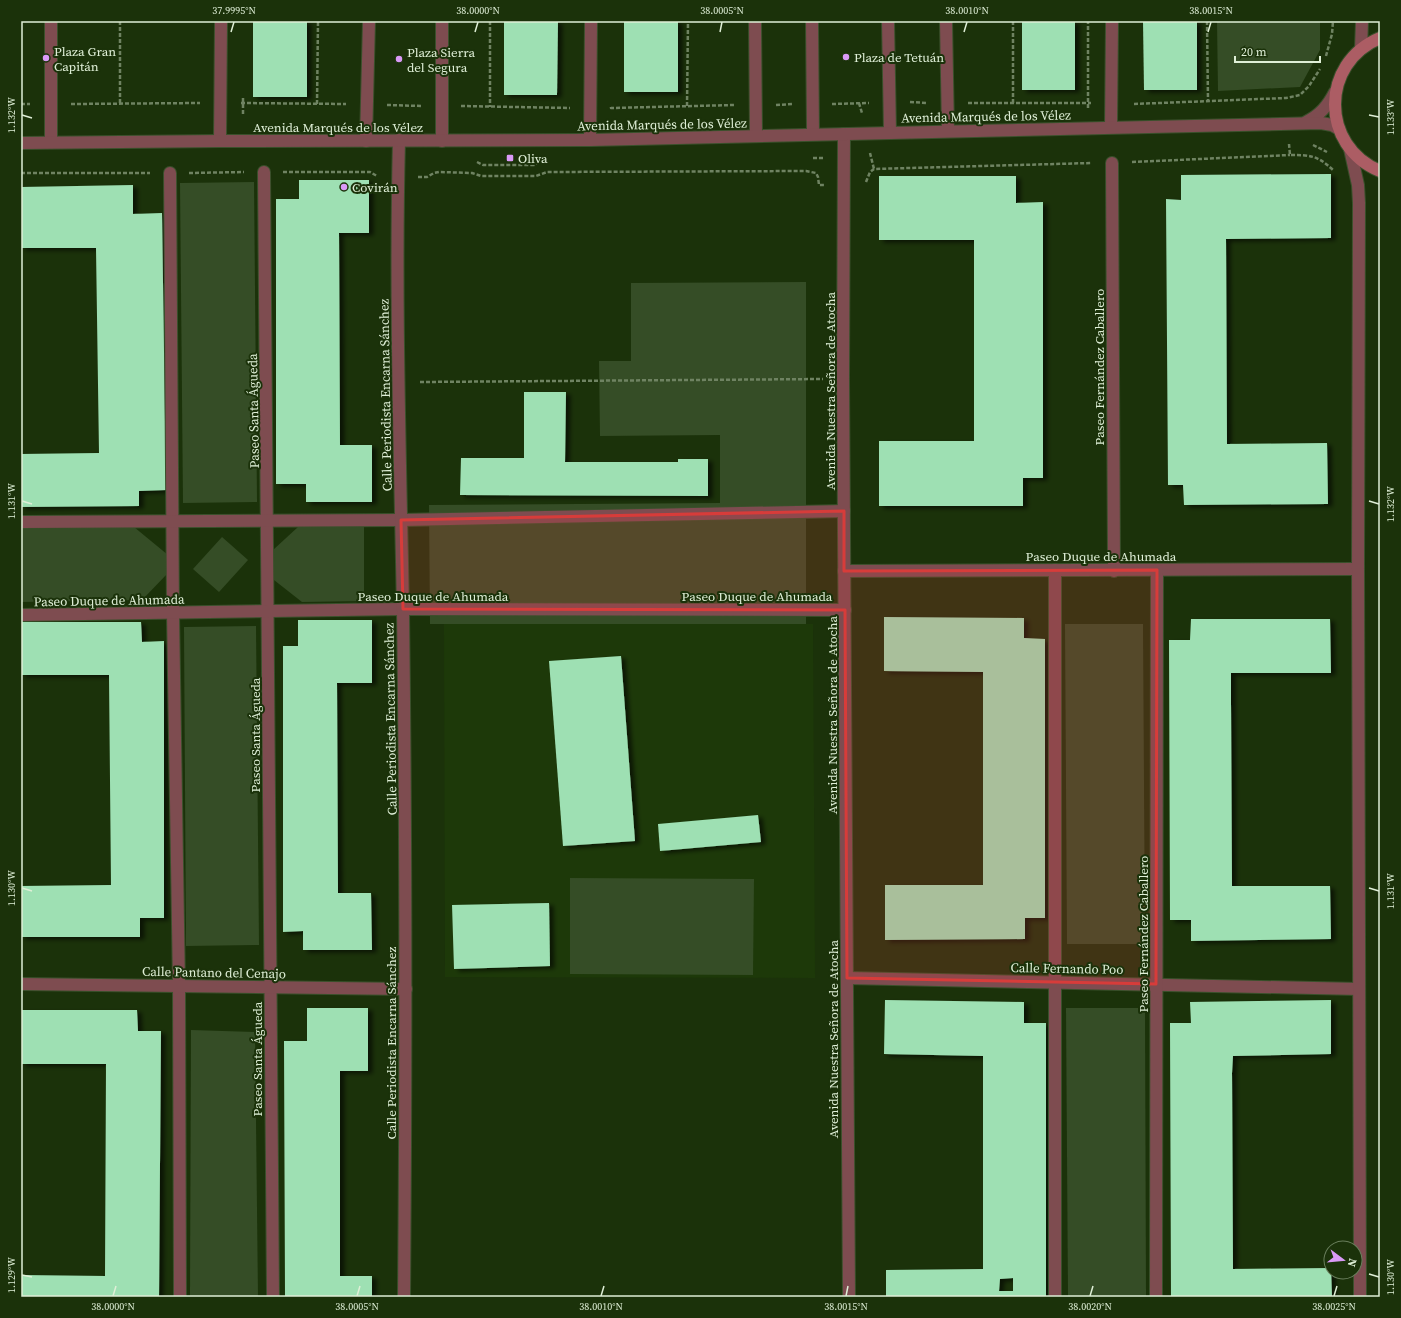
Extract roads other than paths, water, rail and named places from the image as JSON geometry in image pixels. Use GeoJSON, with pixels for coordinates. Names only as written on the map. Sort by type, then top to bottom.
{"type":"FeatureCollection","features":[{"type":"Feature","properties":{"kind":"main road"},"geometry":{"type":"LineString","coordinates":[[1380,38],[1361,49],[1346,66],[1335,92],[1334,108],[1339,130],[1350,148],[1363,162],[1380,171]]}},
{"type":"Feature","properties":{"kind":"street"},"geometry":{"type":"LineString","coordinates":[[51,21],[51,142]]}},
{"type":"Feature","properties":{"kind":"street"},"geometry":{"type":"LineString","coordinates":[[220,141],[221,21]]}},
{"type":"Feature","properties":{"kind":"street"},"geometry":{"type":"LineString","coordinates":[[366,141],[369,21]]}},
{"type":"Feature","properties":{"kind":"street"},"geometry":{"type":"LineString","coordinates":[[442,21],[442,140]]}},
{"type":"Feature","properties":{"kind":"street"},"geometry":{"type":"LineString","coordinates":[[590,140],[591,21]]}},
{"type":"Feature","properties":{"kind":"street"},"geometry":{"type":"LineString","coordinates":[[755,21],[756,136]]}},
{"type":"Feature","properties":{"kind":"street"},"geometry":{"type":"LineString","coordinates":[[812,21],[813,134]]}},
{"type":"Feature","properties":{"kind":"street"},"geometry":{"type":"LineString","coordinates":[[888,21],[890,133]]}},
{"type":"Feature","properties":{"kind":"street"},"geometry":{"type":"LineString","coordinates":[[946,21],[948,131]]}},
{"type":"Feature","properties":{"kind":"street"},"geometry":{"type":"LineString","coordinates":[[1111,127],[1112,21]]}},
{"type":"Feature","properties":{"kind":"street"},"geometry":{"type":"LineString","coordinates":[[1361,49],[1362,21]]}},
{"type":"Feature","properties":{"kind":"street"},"geometry":{"type":"LineString","coordinates":[[1303,124],[1318,115],[1331,101],[1335,92]]}},
{"type":"Feature","properties":{"kind":"street","name":"Avenida Marqués de los Vélez"},"geometry":{"type":"LineString","coordinates":[[21,143],[590,140],[1321,123],[1332,125],[1339,130]]}},
{"type":"Feature","properties":{"kind":"street","name":"Avenida Nuestra Señora de Atocha"},"geometry":{"type":"LineString","coordinates":[[844,134],[843,379],[849,1297]]}},
{"type":"Feature","properties":{"kind":"street","name":"Calle Periodista Encarna Sánchez"},"geometry":{"type":"LineString","coordinates":[[399,140],[398,382],[406,989],[404,1297]]}},
{"type":"Feature","properties":{"kind":"street"},"geometry":{"type":"LineString","coordinates":[[1350,148],[1358,185],[1359,203],[1358,569],[1360,1297]]}},
{"type":"Feature","properties":{"kind":"street","name":"Paseo Fernández Caballero"},"geometry":{"type":"LineString","coordinates":[[1112,163],[1114,571]]}},
{"type":"Feature","properties":{"kind":"street","name":"Paseo Santa Águeda"},"geometry":{"type":"LineString","coordinates":[[264,172],[268,521],[273,1297]]}},
{"type":"Feature","properties":{"kind":"street"},"geometry":{"type":"LineString","coordinates":[[170,173],[173,613],[179,986],[180,1297]]}},
{"type":"Feature","properties":{"kind":"street"},"geometry":{"type":"LineString","coordinates":[[21,522],[401,520],[844,511]]}},
{"type":"Feature","properties":{"kind":"street","name":"Paseo Duque de Ahumada"},"geometry":{"type":"LineString","coordinates":[[844,571],[1358,569]]}},
{"type":"Feature","properties":{"kind":"street"},"geometry":{"type":"LineString","coordinates":[[1055,570],[1055,1297]]}},
{"type":"Feature","properties":{"kind":"street","name":"Paseo Fernández Caballero"},"geometry":{"type":"LineString","coordinates":[[1156,1297],[1157,570]]}},
{"type":"Feature","properties":{"kind":"street","name":"Paseo Duque de Ahumada"},"geometry":{"type":"LineString","coordinates":[[21,615],[402,609],[845,610]]}},
{"type":"Feature","properties":{"kind":"street","name":"Calle Fernando Poo"},"geometry":{"type":"LineString","coordinates":[[847,978],[1359,988]]}},
{"type":"Feature","properties":{"kind":"street","name":"Calle Pantano del Cenajo"},"geometry":{"type":"LineString","coordinates":[[21,984],[406,989]]}},
{"type":"Feature","properties":{"kind":"place","name":"Plaza de Tetuán"},"geometry":{"type":"Point","coordinates":[846,57]}},
{"type":"Feature","properties":{"kind":"place","name":"Plaza Gran Capitán"},"geometry":{"type":"Point","coordinates":[46,58]}},
{"type":"Feature","properties":{"kind":"place","name":"Plaza Sierra del Segura"},"geometry":{"type":"Point","coordinates":[399,59]}},
{"type":"Feature","properties":{"kind":"place","name":"Oliva"},"geometry":{"type":"Point","coordinates":[510,158]}},
{"type":"Feature","properties":{"kind":"place","name":"Covirán"},"geometry":{"type":"Point","coordinates":[344,187]}}]}
